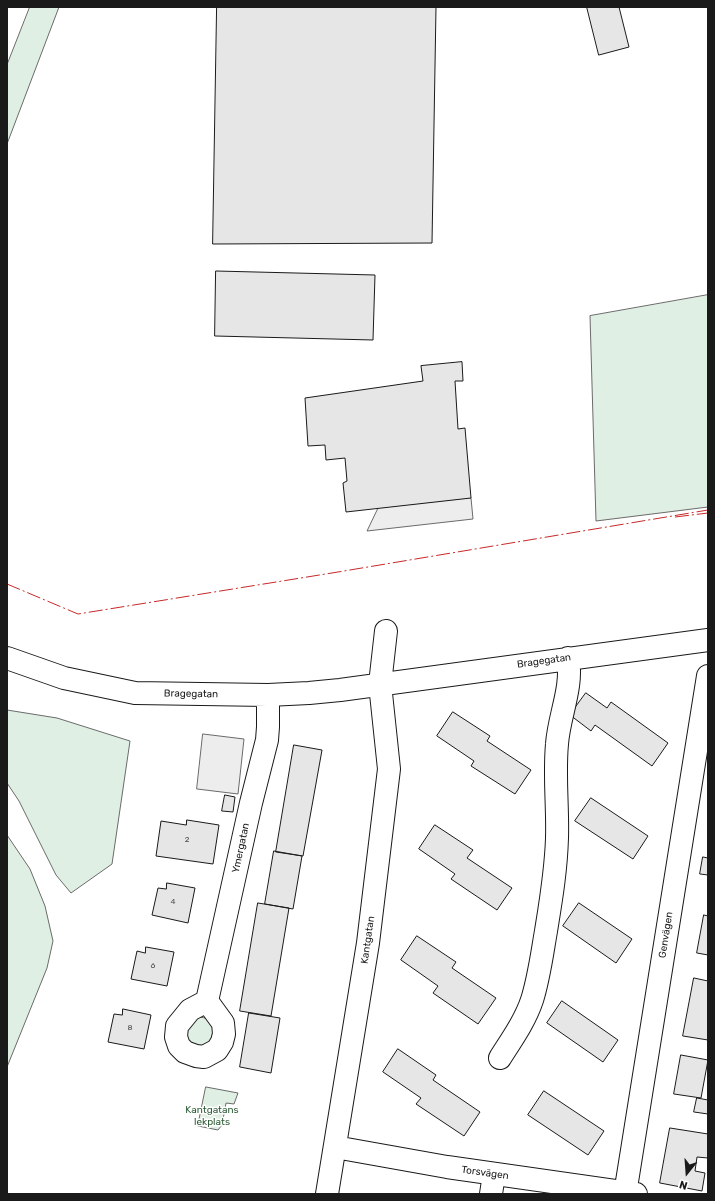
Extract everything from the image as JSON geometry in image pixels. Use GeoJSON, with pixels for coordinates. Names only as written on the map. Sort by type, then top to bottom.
{"type":"FeatureCollection","features":[{"type":"Feature","properties":{"kind":"street"},"geometry":{"type":"LineString","coordinates":[[380,684],[386,631]]}},
{"type":"Feature","properties":{"kind":"street","name":"Bragegatan"},"geometry":{"type":"LineString","coordinates":[[7,658],[64,678],[135,693],[268,695],[309,693],[568,658],[708,643]]}},
{"type":"Feature","properties":{"kind":"street"},"geometry":{"type":"LineString","coordinates":[[500,1058],[519,1028],[532,1000],[540,966],[556,870],[557,744],[569,681],[570,669],[568,658]]}},
{"type":"Feature","properties":{"kind":"street","name":"Genvägen"},"geometry":{"type":"LineString","coordinates":[[629,1194],[708,676]]}},
{"type":"Feature","properties":{"kind":"street","name":"Kantgatan"},"geometry":{"type":"LineString","coordinates":[[327,1194],[368,943],[389,769],[380,684]]}},
{"type":"Feature","properties":{"kind":"street","name":"Ymergatan"},"geometry":{"type":"LineString","coordinates":[[207,1001],[251,803],[267,740],[268,695]]}},
{"type":"Feature","properties":{"kind":"street","name":"Torsvägen"},"geometry":{"type":"LineString","coordinates":[[335,1147],[447,1167],[492,1184],[629,1194]]}},
{"type":"Feature","properties":{"kind":"green space"},"geometry":{"type":"Polygon","coordinates":[[[30,7],[59,7],[7,144],[7,65],[30,7]]]}},
{"type":"Feature","properties":{"kind":"green space"},"geometry":{"type":"Polygon","coordinates":[[[708,295],[708,507],[596,521],[590,316],[708,295]]]}},
{"type":"Feature","properties":{"kind":"green space"},"geometry":{"type":"Polygon","coordinates":[[[7,710],[57,718],[130,741],[112,864],[71,893],[56,875],[19,801],[7,783],[7,710]]]}},
{"type":"Feature","properties":{"kind":"green space"},"geometry":{"type":"Polygon","coordinates":[[[7,835],[30,869],[45,906],[53,941],[47,968],[7,1067],[7,835]]]}},
{"type":"Feature","properties":{"kind":"green space"},"geometry":{"type":"Polygon","coordinates":[[[195,1017],[206,1018],[214,1024],[214,1039],[202,1048],[189,1044],[185,1026],[195,1017]]]}},
{"type":"Feature","properties":{"kind":"green space","name":"Kantgatans lekplats"},"geometry":{"type":"Polygon","coordinates":[[[206,1087],[238,1093],[234,1104],[226,1103],[222,1125],[218,1130],[198,1126],[206,1087]]]}},
{"type":"Feature","properties":{"kind":"shaded area"},"geometry":{"type":"Polygon","coordinates":[[[471,498],[473,519],[367,531],[378,508],[471,498]]]}},
{"type":"Feature","properties":{"kind":"shaded area"},"geometry":{"type":"Polygon","coordinates":[[[203,734],[244,739],[238,794],[197,789],[203,734]]]}},
{"type":"Feature","properties":{"kind":"building"},"geometry":{"type":"Polygon","coordinates":[[[217,7],[436,7],[432,243],[213,244],[217,7]]]}},
{"type":"Feature","properties":{"kind":"building"},"geometry":{"type":"Polygon","coordinates":[[[587,7],[619,7],[629,47],[599,55],[587,7]]]}},
{"type":"Feature","properties":{"kind":"building"},"geometry":{"type":"Polygon","coordinates":[[[216,271],[375,275],[373,340],[215,336],[216,271]]]}},
{"type":"Feature","properties":{"kind":"building"},"geometry":{"type":"Polygon","coordinates":[[[462,362],[463,381],[455,381],[458,429],[465,428],[471,498],[346,512],[343,483],[347,481],[345,458],[326,460],[325,445],[308,446],[305,398],[423,381],[421,366],[462,362]]]}},
{"type":"Feature","properties":{"kind":"building"},"geometry":{"type":"Polygon","coordinates":[[[586,693],[607,708],[611,702],[668,743],[652,766],[595,725],[591,731],[570,715],[586,693]]]}},
{"type":"Feature","properties":{"kind":"building"},"geometry":{"type":"Polygon","coordinates":[[[453,712],[490,736],[487,741],[531,770],[515,794],[471,766],[474,761],[437,736],[453,712]]]}},
{"type":"Feature","properties":{"kind":"building"},"geometry":{"type":"Polygon","coordinates":[[[294,745],[322,750],[303,856],[276,852],[294,745]]]}},
{"type":"Feature","properties":{"kind":"building"},"geometry":{"type":"Polygon","coordinates":[[[225,795],[235,797],[233,812],[222,811],[225,795]]]}},
{"type":"Feature","properties":{"kind":"building"},"geometry":{"type":"Polygon","coordinates":[[[591,798],[648,836],[633,859],[575,821],[591,798]]]}},
{"type":"Feature","properties":{"kind":"building"},"geometry":{"type":"Polygon","coordinates":[[[187,820],[219,825],[213,864],[156,856],[161,821],[186,825],[187,820]]]}},
{"type":"Feature","properties":{"kind":"building"},"geometry":{"type":"Polygon","coordinates":[[[435,825],[473,850],[467,858],[512,888],[497,910],[451,879],[455,874],[419,849],[435,825]]]}},
{"type":"Feature","properties":{"kind":"building"},"geometry":{"type":"Polygon","coordinates":[[[274,851],[302,856],[293,909],[265,904],[274,851]]]}},
{"type":"Feature","properties":{"kind":"building"},"geometry":{"type":"Polygon","coordinates":[[[703,857],[708,858],[708,875],[700,874],[703,857]]]}},
{"type":"Feature","properties":{"kind":"building"},"geometry":{"type":"Polygon","coordinates":[[[167,883],[195,888],[188,923],[152,915],[158,888],[166,889],[167,883]]]}},
{"type":"Feature","properties":{"kind":"building"},"geometry":{"type":"Polygon","coordinates":[[[258,903],[289,908],[271,1016],[240,1011],[258,903]]]}},
{"type":"Feature","properties":{"kind":"building"},"geometry":{"type":"Polygon","coordinates":[[[579,903],[632,939],[616,963],[563,926],[579,903]]]}},
{"type":"Feature","properties":{"kind":"building"},"geometry":{"type":"Polygon","coordinates":[[[704,915],[708,916],[708,955],[697,953],[704,915]]]}},
{"type":"Feature","properties":{"kind":"building"},"geometry":{"type":"Polygon","coordinates":[[[417,936],[456,962],[452,968],[496,998],[478,1024],[433,993],[438,986],[401,960],[417,936]]]}},
{"type":"Feature","properties":{"kind":"building"},"geometry":{"type":"Polygon","coordinates":[[[146,947],[174,952],[167,986],[131,979],[137,951],[145,953],[146,947]]]}},
{"type":"Feature","properties":{"kind":"building"},"geometry":{"type":"Polygon","coordinates":[[[694,978],[708,981],[708,1040],[683,1036],[694,978]]]}},
{"type":"Feature","properties":{"kind":"building"},"geometry":{"type":"Polygon","coordinates":[[[562,1001],[618,1040],[603,1062],[547,1023],[562,1001]]]}},
{"type":"Feature","properties":{"kind":"building"},"geometry":{"type":"Polygon","coordinates":[[[123,1009],[151,1015],[144,1049],[108,1042],[114,1014],[122,1015],[123,1009]]]}},
{"type":"Feature","properties":{"kind":"building"},"geometry":{"type":"Polygon","coordinates":[[[249,1013],[280,1018],[271,1073],[240,1067],[249,1013]]]}},
{"type":"Feature","properties":{"kind":"building"},"geometry":{"type":"Polygon","coordinates":[[[398,1049],[436,1075],[433,1080],[480,1112],[464,1136],[416,1104],[421,1098],[383,1072],[398,1049]]]}},
{"type":"Feature","properties":{"kind":"building"},"geometry":{"type":"Polygon","coordinates":[[[681,1055],[708,1060],[701,1098],[674,1094],[681,1055]]]}},
{"type":"Feature","properties":{"kind":"building"},"geometry":{"type":"Polygon","coordinates":[[[544,1091],[604,1131],[588,1155],[528,1115],[544,1091]]]}},
{"type":"Feature","properties":{"kind":"building"},"geometry":{"type":"Polygon","coordinates":[[[697,1098],[708,1100],[708,1114],[694,1112],[697,1098]]]}},
{"type":"Feature","properties":{"kind":"building"},"geometry":{"type":"Polygon","coordinates":[[[670,1128],[708,1134],[708,1158],[697,1157],[695,1171],[705,1173],[702,1191],[660,1183],[670,1128]]]}},
{"type":"Feature","properties":{"kind":"power"},"geometry":{"type":"LineString","coordinates":[[7,584],[78,614],[708,510]]}},
{"type":"Feature","properties":{"kind":"power"},"geometry":{"type":"LineString","coordinates":[[675,517],[708,513]]}}]}
